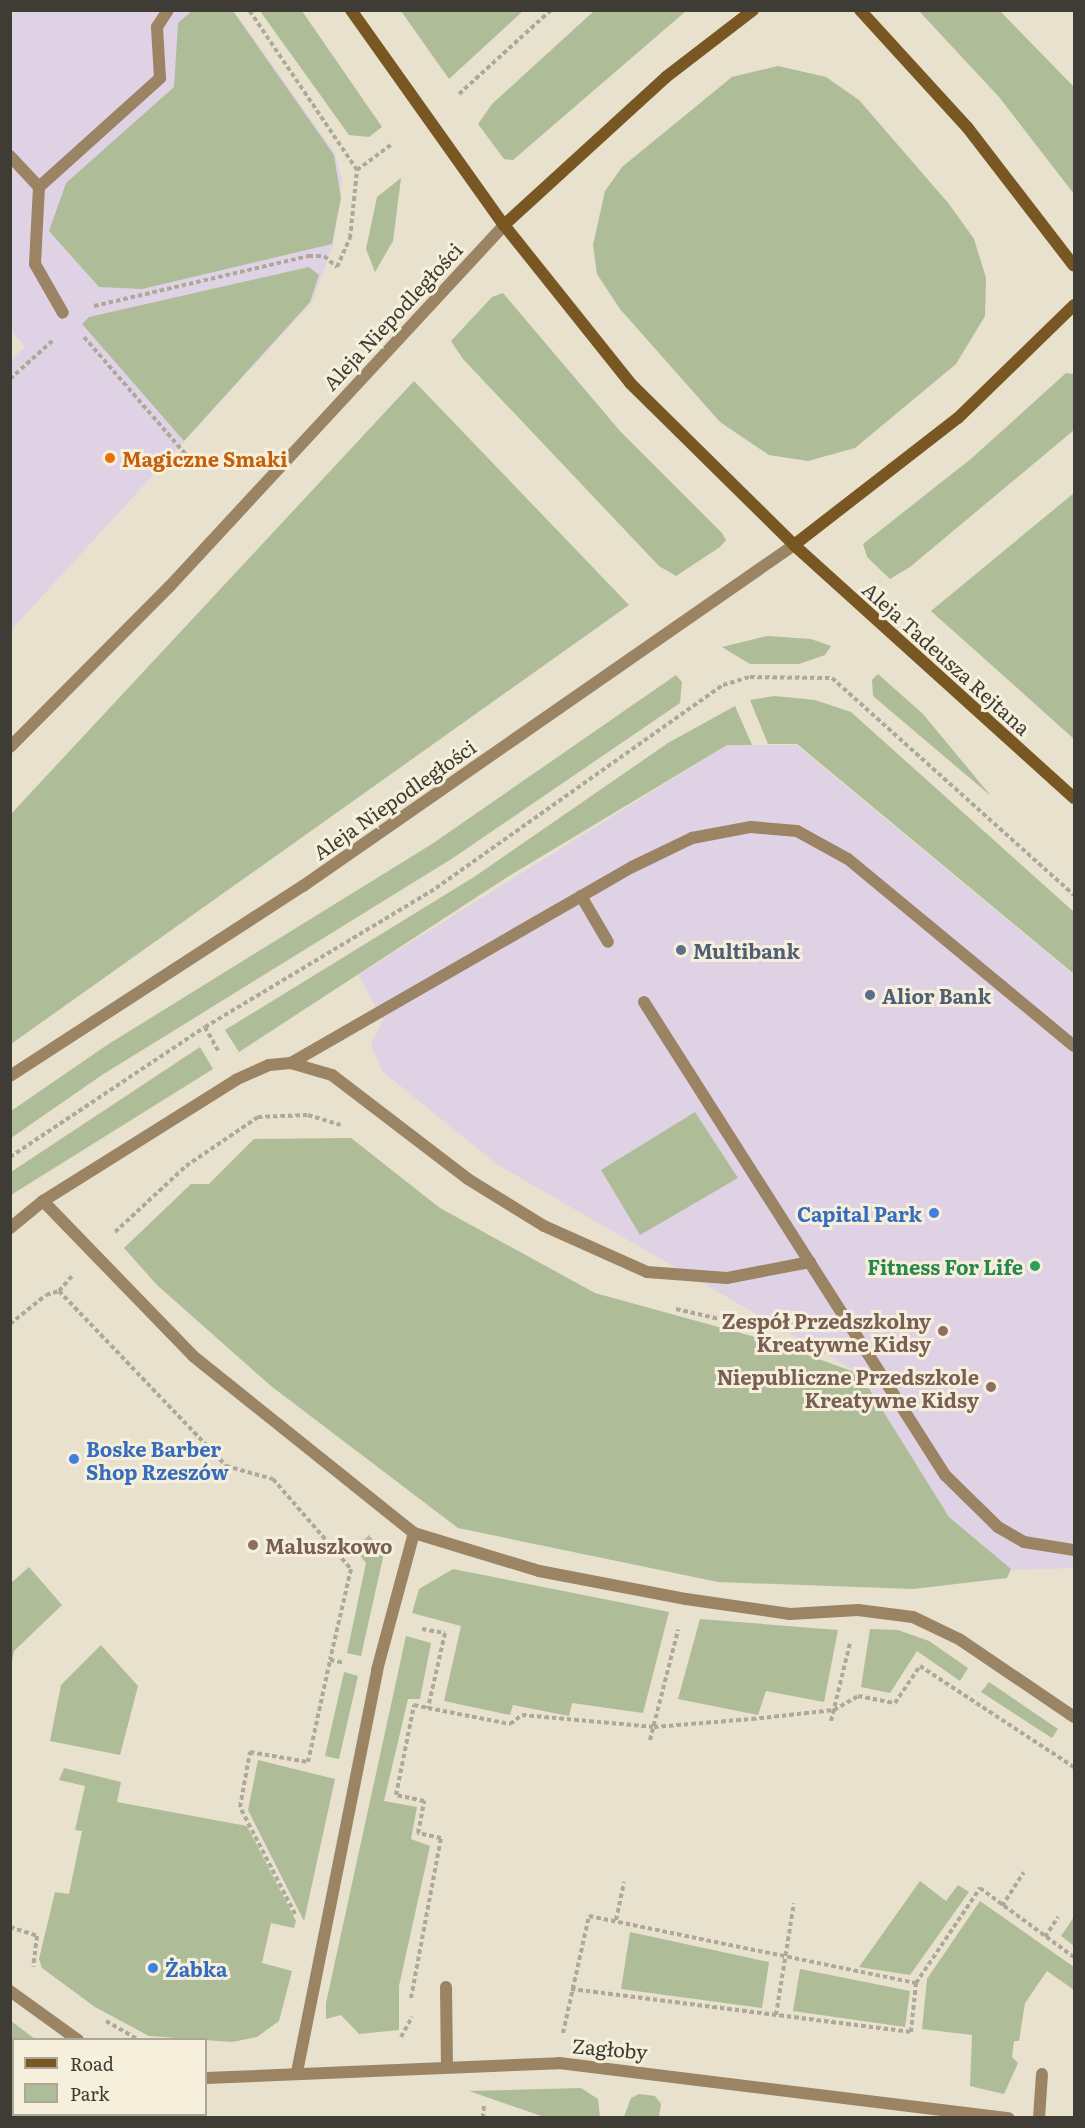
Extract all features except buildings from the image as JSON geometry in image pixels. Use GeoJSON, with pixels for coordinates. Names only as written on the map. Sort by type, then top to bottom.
{"type":"FeatureCollection","features":[{"type":"Feature","properties":{"kind":"main road"},"geometry":{"type":"LineString","coordinates":[[351,10],[504,225],[666,77],[753,10]]}},
{"type":"Feature","properties":{"kind":"main road"},"geometry":{"type":"LineString","coordinates":[[860,10],[967,127],[1074,266]]}},
{"type":"Feature","properties":{"kind":"main road","name":"Aleja Tadeusza Rejtana"},"geometry":{"type":"LineString","coordinates":[[504,225],[630,383],[794,545],[1074,798]]}},
{"type":"Feature","properties":{"kind":"main road"},"geometry":{"type":"LineString","coordinates":[[794,545],[958,418],[1074,304]]}},
{"type":"Feature","properties":{"kind":"street"},"geometry":{"type":"LineString","coordinates":[[63,313],[35,264],[39,187],[160,78],[157,27],[168,10]]}},
{"type":"Feature","properties":{"kind":"street"},"geometry":{"type":"LineString","coordinates":[[10,156],[39,187]]}},
{"type":"Feature","properties":{"kind":"street","name":"Aleja Niepodległości"},"geometry":{"type":"LineString","coordinates":[[10,747],[170,586],[504,225]]}},
{"type":"Feature","properties":{"kind":"street","name":"Aleja Niepodległości"},"geometry":{"type":"LineString","coordinates":[[10,1076],[303,886],[794,545]]}},
{"type":"Feature","properties":{"kind":"street"},"geometry":{"type":"LineString","coordinates":[[291,1063],[581,896],[692,838],[751,827],[797,831],[848,858],[1074,1046]]}},
{"type":"Feature","properties":{"kind":"street"},"geometry":{"type":"LineString","coordinates":[[581,896],[608,942]]}},
{"type":"Feature","properties":{"kind":"street"},"geometry":{"type":"LineString","coordinates":[[644,1002],[961,1494],[1024,1542],[1074,1550]]}},
{"type":"Feature","properties":{"kind":"street"},"geometry":{"type":"LineString","coordinates":[[10,1228],[43,1201],[236,1080],[269,1065],[291,1063],[332,1075],[468,1179],[544,1226],[646,1272],[727,1278],[810,1262]]}},
{"type":"Feature","properties":{"kind":"street"},"geometry":{"type":"LineString","coordinates":[[43,1201],[193,1356],[414,1533],[538,1570],[686,1599],[790,1614],[858,1610],[913,1617],[959,1638],[1074,1717]]}},
{"type":"Feature","properties":{"kind":"street"},"geometry":{"type":"LineString","coordinates":[[297,2073],[377,1670],[414,1533]]}},
{"type":"Feature","properties":{"kind":"street"},"geometry":{"type":"LineString","coordinates":[[446,1988],[447,2067]]}},
{"type":"Feature","properties":{"kind":"street"},"geometry":{"type":"LineString","coordinates":[[10,1991],[75,2038]]}},
{"type":"Feature","properties":{"kind":"street","name":"Zagłoby"},"geometry":{"type":"LineString","coordinates":[[207,2078],[559,2063],[1010,2118]]}},
{"type":"Feature","properties":{"kind":"street"},"geometry":{"type":"LineString","coordinates":[[1039,2118],[1042,2074]]}},
{"type":"Feature","properties":{"kind":"path"},"geometry":{"type":"LineString","coordinates":[[188,457],[63,313],[309,256],[324,256],[337,267],[350,238],[357,170],[249,10]]}},
{"type":"Feature","properties":{"kind":"path"},"geometry":{"type":"LineString","coordinates":[[459,94],[551,10]]}},
{"type":"Feature","properties":{"kind":"path"},"geometry":{"type":"LineString","coordinates":[[357,170],[392,144]]}},
{"type":"Feature","properties":{"kind":"path"},"geometry":{"type":"LineString","coordinates":[[10,379],[72,323]]}},
{"type":"Feature","properties":{"kind":"path"},"geometry":{"type":"LineString","coordinates":[[10,1157],[211,1023],[436,888],[723,685],[750,677],[832,678],[1074,895]]}},
{"type":"Feature","properties":{"kind":"path"},"geometry":{"type":"LineString","coordinates":[[10,1324],[59,1291],[92,1254],[186,1166],[258,1117],[308,1115],[349,1131]]}},
{"type":"Feature","properties":{"kind":"path"},"geometry":{"type":"LineString","coordinates":[[59,1291],[226,1466],[273,1479],[351,1569],[308,1762],[250,1752],[240,1807],[301,1924]]}},
{"type":"Feature","properties":{"kind":"path"},"geometry":{"type":"LineString","coordinates":[[669,1306],[750,1326],[836,1302]]}},
{"type":"Feature","properties":{"kind":"path"},"geometry":{"type":"LineString","coordinates":[[650,1740],[686,1599]]}},
{"type":"Feature","properties":{"kind":"path"},"geometry":{"type":"LineString","coordinates":[[831,1721],[858,1610]]}},
{"type":"Feature","properties":{"kind":"path"},"geometry":{"type":"LineString","coordinates":[[389,1622],[445,1633],[428,1708]]}},
{"type":"Feature","properties":{"kind":"path"},"geometry":{"type":"LineString","coordinates":[[330,1659],[377,1670]]}},
{"type":"Feature","properties":{"kind":"path"},"geometry":{"type":"LineString","coordinates":[[401,2039],[413,2016],[410,1986],[441,1838],[418,1833],[424,1801],[396,1795],[414,1705],[510,1724],[522,1715],[654,1727],[834,1710],[858,1696],[895,1704],[920,1666],[1074,1767]]}},
{"type":"Feature","properties":{"kind":"path"},"geometry":{"type":"LineString","coordinates":[[963,1694],[969,1687]]}},
{"type":"Feature","properties":{"kind":"path"},"geometry":{"type":"LineString","coordinates":[[1002,1906],[1024,1872]]}},
{"type":"Feature","properties":{"kind":"path"},"geometry":{"type":"LineString","coordinates":[[616,1920],[624,1882]]}},
{"type":"Feature","properties":{"kind":"path"},"geometry":{"type":"LineString","coordinates":[[571,1989],[911,2032],[916,1983],[980,1888],[1074,1957]]}},
{"type":"Feature","properties":{"kind":"path"},"geometry":{"type":"LineString","coordinates":[[776,2015],[783,1960],[794,1904]]}},
{"type":"Feature","properties":{"kind":"path"},"geometry":{"type":"LineString","coordinates":[[559,2063],[571,1989],[589,1916],[616,1920],[783,1960],[916,1983]]}},
{"type":"Feature","properties":{"kind":"path"},"geometry":{"type":"LineString","coordinates":[[1045,1937],[1058,1917]]}},
{"type":"Feature","properties":{"kind":"path"},"geometry":{"type":"LineString","coordinates":[[10,1927],[37,1936],[33,1968],[41,1975]]}},
{"type":"Feature","properties":{"kind":"path"},"geometry":{"type":"LineString","coordinates":[[95,2013],[129,2038]]}},
{"type":"Feature","properties":{"kind":"path"},"geometry":{"type":"LineString","coordinates":[[483,2118],[484,2104]]}},
{"type":"Feature","properties":{"kind":"shaded area"},"geometry":{"type":"Polygon","coordinates":[[[11,11],[234,11],[335,153],[342,180],[333,245],[312,302],[11,630],[11,360],[25,347],[11,330],[11,11]]]}},
{"type":"Feature","properties":{"kind":"shaded area"},"geometry":{"type":"Polygon","coordinates":[[[727,745],[796,745],[1074,975],[1074,1568],[1012,1570],[949,1518],[860,1374],[498,1165],[382,1071],[371,1045],[383,1019],[358,975],[727,745]]]}},
{"type":"Feature","properties":{"kind":"green space"},"geometry":{"type":"Polygon","coordinates":[[[193,10],[233,11],[334,155],[341,198],[332,244],[142,289],[99,287],[49,231],[66,183],[174,87],[178,23],[193,10]]]}},
{"type":"Feature","properties":{"kind":"green space"},"geometry":{"type":"Polygon","coordinates":[[[595,10],[686,11],[513,160],[504,159],[478,124],[492,104],[595,10]]]}},
{"type":"Feature","properties":{"kind":"green space"},"geometry":{"type":"Polygon","coordinates":[[[260,11],[302,11],[382,127],[369,137],[349,135],[260,11]]]}},
{"type":"Feature","properties":{"kind":"green space"},"geometry":{"type":"Polygon","coordinates":[[[401,11],[523,11],[449,79],[401,11]]]}},
{"type":"Feature","properties":{"kind":"green space"},"geometry":{"type":"Polygon","coordinates":[[[919,11],[1000,11],[1074,87],[1074,194],[999,97],[919,11]]]}},
{"type":"Feature","properties":{"kind":"green space"},"geometry":{"type":"Polygon","coordinates":[[[778,66],[826,77],[859,100],[949,204],[974,239],[986,278],[985,316],[956,364],[855,448],[808,461],[769,455],[720,422],[620,309],[597,274],[593,245],[605,191],[622,167],[732,77],[778,66]]]}},
{"type":"Feature","properties":{"kind":"green space"},"geometry":{"type":"Polygon","coordinates":[[[401,178],[393,241],[375,272],[366,249],[377,197],[401,178]]]}},
{"type":"Feature","properties":{"kind":"green space"},"geometry":{"type":"Polygon","coordinates":[[[309,267],[319,275],[310,302],[184,441],[82,324],[89,317],[309,267]]]}},
{"type":"Feature","properties":{"kind":"green space"},"geometry":{"type":"Polygon","coordinates":[[[503,293],[620,431],[722,533],[726,540],[720,547],[676,576],[659,566],[463,359],[451,341],[492,297],[503,293]]]}},
{"type":"Feature","properties":{"kind":"green space"},"geometry":{"type":"Polygon","coordinates":[[[1066,373],[1074,374],[1074,430],[910,567],[890,579],[867,557],[863,544],[972,458],[1066,373]]]}},
{"type":"Feature","properties":{"kind":"green space"},"geometry":{"type":"Polygon","coordinates":[[[414,381],[629,605],[11,1044],[11,814],[414,381]]]}},
{"type":"Feature","properties":{"kind":"green space"},"geometry":{"type":"Polygon","coordinates":[[[1074,493],[1074,739],[931,611],[1074,493]]]}},
{"type":"Feature","properties":{"kind":"green space"},"geometry":{"type":"Polygon","coordinates":[[[767,636],[811,639],[831,646],[825,655],[799,664],[750,664],[722,647],[767,636]]]}},
{"type":"Feature","properties":{"kind":"green space"},"geometry":{"type":"Polygon","coordinates":[[[878,674],[923,714],[991,796],[873,696],[872,680],[878,674]]]}},
{"type":"Feature","properties":{"kind":"green space"},"geometry":{"type":"Polygon","coordinates":[[[676,675],[682,682],[680,703],[453,858],[102,1075],[11,1138],[11,1111],[107,1045],[432,844],[676,675]]]}},
{"type":"Feature","properties":{"kind":"green space"},"geometry":{"type":"Polygon","coordinates":[[[774,696],[815,700],[851,712],[1074,912],[1074,974],[797,744],[768,744],[750,700],[774,696]]]}},
{"type":"Feature","properties":{"kind":"green space"},"geometry":{"type":"Polygon","coordinates":[[[735,706],[752,745],[727,745],[509,876],[239,1052],[225,1030],[474,877],[668,743],[735,706]]]}},
{"type":"Feature","properties":{"kind":"green space"},"geometry":{"type":"Polygon","coordinates":[[[200,1047],[213,1069],[11,1195],[11,1172],[200,1047]]]}},
{"type":"Feature","properties":{"kind":"green space"},"geometry":{"type":"Polygon","coordinates":[[[695,1112],[738,1178],[640,1235],[601,1170],[695,1112]]]}},
{"type":"Feature","properties":{"kind":"green space"},"geometry":{"type":"Polygon","coordinates":[[[351,1138],[440,1208],[595,1293],[766,1340],[860,1374],[949,1517],[1011,1569],[1007,1578],[913,1589],[718,1582],[458,1528],[271,1386],[157,1285],[124,1248],[191,1184],[209,1184],[254,1139],[351,1138]]]}},
{"type":"Feature","properties":{"kind":"green space"},"geometry":{"type":"Polygon","coordinates":[[[369,1535],[384,1553],[361,1656],[347,1653],[366,1563],[355,1549],[369,1535]]]}},
{"type":"Feature","properties":{"kind":"green space"},"geometry":{"type":"Polygon","coordinates":[[[29,1567],[62,1605],[14,1651],[11,1666],[11,1583],[29,1567]]]}},
{"type":"Feature","properties":{"kind":"green space"},"geometry":{"type":"Polygon","coordinates":[[[453,1569],[669,1612],[643,1713],[572,1703],[569,1716],[513,1705],[510,1715],[444,1701],[461,1626],[412,1613],[419,1589],[453,1569]]]}},
{"type":"Feature","properties":{"kind":"green space"},"geometry":{"type":"Polygon","coordinates":[[[700,1619],[838,1630],[824,1702],[766,1691],[758,1715],[678,1699],[700,1619]]]}},
{"type":"Feature","properties":{"kind":"green space"},"geometry":{"type":"Polygon","coordinates":[[[870,1629],[898,1630],[929,1641],[968,1668],[960,1681],[917,1651],[890,1693],[861,1687],[870,1629]]]}},
{"type":"Feature","properties":{"kind":"green space"},"geometry":{"type":"Polygon","coordinates":[[[406,1636],[431,1643],[420,1699],[408,1699],[384,1801],[417,1807],[411,1839],[430,1846],[399,1986],[399,2030],[359,2034],[341,2015],[326,2019],[326,2003],[406,1636]]]}},
{"type":"Feature","properties":{"kind":"green space"},"geometry":{"type":"Polygon","coordinates":[[[101,1645],[138,1686],[120,1755],[50,1741],[61,1685],[101,1645]]]}},
{"type":"Feature","properties":{"kind":"green space"},"geometry":{"type":"Polygon","coordinates":[[[344,1672],[358,1676],[339,1759],[325,1756],[344,1672]]]}},
{"type":"Feature","properties":{"kind":"green space"},"geometry":{"type":"Polygon","coordinates":[[[989,1682],[1058,1729],[1052,1738],[981,1692],[989,1682]]]}},
{"type":"Feature","properties":{"kind":"green space"},"geometry":{"type":"Polygon","coordinates":[[[258,1760],[335,1779],[304,1921],[248,1810],[258,1760]]]}},
{"type":"Feature","properties":{"kind":"green space"},"geometry":{"type":"Polygon","coordinates":[[[64,1768],[121,1782],[117,1802],[247,1826],[296,1921],[294,1928],[271,1923],[262,1963],[292,1971],[279,2021],[257,2037],[232,2042],[207,2040],[207,2038],[149,2036],[95,2007],[42,1968],[39,1959],[55,1892],[69,1894],[82,1831],[75,1830],[85,1786],[59,1780],[64,1768]]]}},
{"type":"Feature","properties":{"kind":"green space"},"geometry":{"type":"Polygon","coordinates":[[[920,1881],[946,1901],[958,1885],[969,1892],[910,1975],[859,1967],[920,1881]]]}},
{"type":"Feature","properties":{"kind":"green space"},"geometry":{"type":"Polygon","coordinates":[[[980,1901],[1074,1967],[1074,1990],[1047,1971],[1025,2003],[1019,2041],[1014,2041],[1012,2057],[1018,2063],[1004,2094],[970,2086],[972,2035],[922,2029],[927,1979],[980,1901]]]}},
{"type":"Feature","properties":{"kind":"green space"},"geometry":{"type":"Polygon","coordinates":[[[1074,1917],[1074,1946],[1061,1936],[1074,1917]]]}},
{"type":"Feature","properties":{"kind":"green space"},"geometry":{"type":"Polygon","coordinates":[[[630,1932],[769,1962],[762,2008],[621,1989],[630,1932]]]}},
{"type":"Feature","properties":{"kind":"green space"},"geometry":{"type":"Polygon","coordinates":[[[800,1969],[910,1991],[905,2027],[793,2011],[800,1969]]]}},
{"type":"Feature","properties":{"kind":"green space"},"geometry":{"type":"Polygon","coordinates":[[[11,2021],[34,2038],[12,2038],[12,2046],[11,2021]]]}},
{"type":"Feature","properties":{"kind":"green space"},"geometry":{"type":"Polygon","coordinates":[[[581,2088],[598,2099],[600,2117],[544,2117],[469,2091],[581,2088]]]}},
{"type":"Feature","properties":{"kind":"green space"},"geometry":{"type":"Polygon","coordinates":[[[639,2094],[655,2096],[661,2104],[659,2117],[624,2117],[631,2098],[639,2094]]]}},
{"type":"Feature","properties":{"kind":"place","name":"Magiczne Smaki"},"geometry":{"type":"Point","coordinates":[110,458]}},
{"type":"Feature","properties":{"kind":"place","name":"Multibank"},"geometry":{"type":"Point","coordinates":[681,950]}},
{"type":"Feature","properties":{"kind":"place","name":"Alior Bank"},"geometry":{"type":"Point","coordinates":[870,995]}},
{"type":"Feature","properties":{"kind":"place","name":"Capital Park"},"geometry":{"type":"Point","coordinates":[934,1213]}},
{"type":"Feature","properties":{"kind":"place","name":"Fitness For Life"},"geometry":{"type":"Point","coordinates":[1035,1266]}},
{"type":"Feature","properties":{"kind":"place","name":"Zespół Przedszkolny Kreatywne Kidsy"},"geometry":{"type":"Point","coordinates":[943,1331]}},
{"type":"Feature","properties":{"kind":"place","name":"Niepubliczne Przedszkole Kreatywne Kidsy"},"geometry":{"type":"Point","coordinates":[991,1387]}},
{"type":"Feature","properties":{"kind":"place","name":"Boske Barber Shop Rzeszów"},"geometry":{"type":"Point","coordinates":[74,1459]}},
{"type":"Feature","properties":{"kind":"place","name":"Maluszkowo"},"geometry":{"type":"Point","coordinates":[253,1545]}},
{"type":"Feature","properties":{"kind":"place","name":"Żabka"},"geometry":{"type":"Point","coordinates":[153,1968]}}]}
